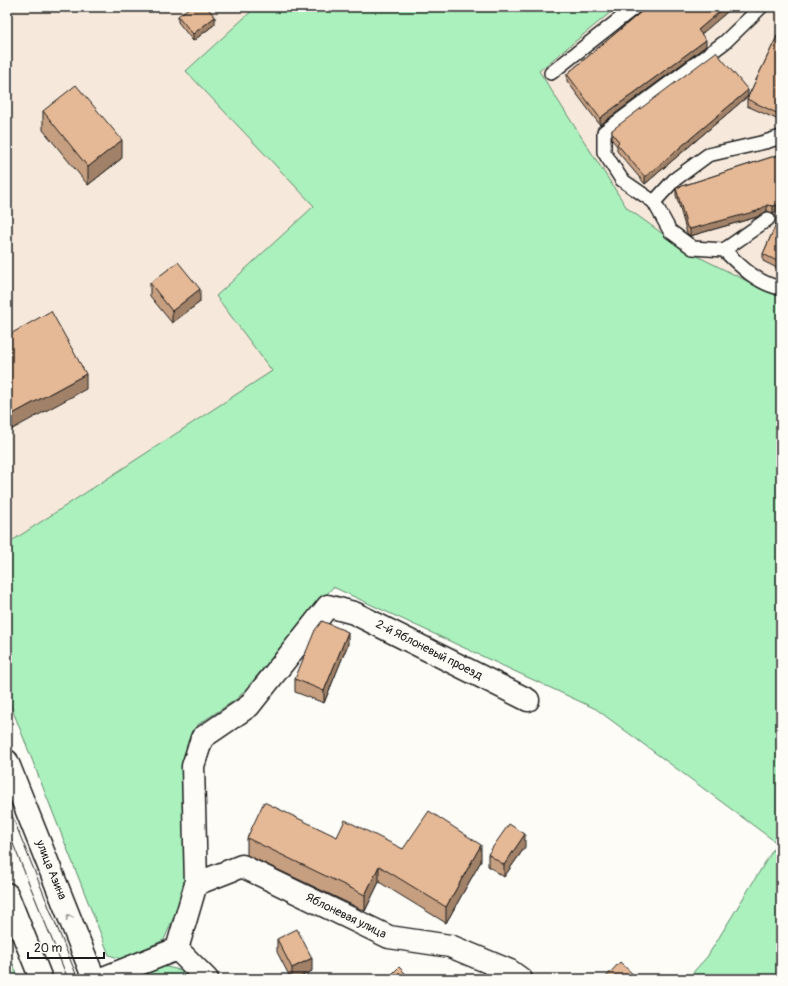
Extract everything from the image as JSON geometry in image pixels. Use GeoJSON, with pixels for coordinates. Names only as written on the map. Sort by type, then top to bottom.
{"type":"FeatureCollection","features":[{"type":"Feature","properties":{"kind":"street","name":"2-й Яблоневый проезд"},"geometry":{"type":"LineString","coordinates":[[196,884],[193,766],[202,738],[249,706],[328,606],[354,613],[528,700]]}},
{"type":"Feature","properties":{"kind":"street","name":"улица Азина"},"geometry":{"type":"LineString","coordinates":[[7,761],[94,979]]}},
{"type":"Feature","properties":{"kind":"street","name":"Яблоневая улица"},"geometry":{"type":"LineString","coordinates":[[196,884],[242,866],[389,937],[450,946],[510,972],[521,979]]}},
{"type":"Feature","properties":{"kind":"street"},"geometry":{"type":"LineString","coordinates":[[177,949],[196,884]]}},
{"type":"Feature","properties":{"kind":"street"},"geometry":{"type":"LineString","coordinates":[[7,894],[41,979]]}},
{"type":"Feature","properties":{"kind":"street"},"geometry":{"type":"LineString","coordinates":[[101,979],[177,949]]}},
{"type":"Feature","properties":{"kind":"street"},"geometry":{"type":"LineString","coordinates":[[177,949],[207,979]]}},
{"type":"Feature","properties":{"kind":"lane"},"geometry":{"type":"LineString","coordinates":[[552,74],[634,7]]}},
{"type":"Feature","properties":{"kind":"lane"},"geometry":{"type":"LineString","coordinates":[[761,7],[725,42],[604,132],[604,152],[622,180],[654,202],[670,231],[693,248],[724,250],[768,219]]}},
{"type":"Feature","properties":{"kind":"lane"},"geometry":{"type":"LineString","coordinates":[[654,202],[674,180],[708,155],[764,142],[781,136]]}},
{"type":"Feature","properties":{"kind":"lane"},"geometry":{"type":"LineString","coordinates":[[724,250],[745,270],[770,286],[781,288]]}},
{"type":"Feature","properties":{"kind":"shaded area"},"geometry":{"type":"Polygon","coordinates":[[[7,7],[256,7],[186,71],[314,206],[216,296],[272,371],[7,544],[7,7]]]}},
{"type":"Feature","properties":{"kind":"shaded area"},"geometry":{"type":"Polygon","coordinates":[[[617,7],[781,7],[781,298],[685,250],[627,208],[539,71],[617,7]]]}},
{"type":"Feature","properties":{"kind":"green space"},"geometry":{"type":"Polygon","coordinates":[[[256,7],[617,7],[539,71],[627,208],[685,250],[781,298],[781,979],[687,979],[707,957],[777,843],[596,709],[333,587],[238,698],[196,726],[183,762],[185,891],[164,940],[121,959],[109,955],[7,696],[7,544],[272,371],[216,296],[314,206],[186,71],[256,7]]]}},
{"type":"Feature","properties":{"kind":"green space"},"geometry":{"type":"Polygon","coordinates":[[[7,949],[19,979],[7,979],[7,949]]]}},
{"type":"Feature","properties":{"kind":"green space"},"geometry":{"type":"Polygon","coordinates":[[[158,965],[180,970],[190,979],[138,979],[158,965]]]}},
{"type":"Feature","properties":{"kind":"building"},"geometry":{"type":"Polygon","coordinates":[[[190,7],[207,7],[215,17],[193,34],[178,16],[190,7]]]}},
{"type":"Feature","properties":{"kind":"building"},"geometry":{"type":"Polygon","coordinates":[[[647,7],[725,7],[698,30],[706,40],[600,118],[567,74],[647,7]]]}},
{"type":"Feature","properties":{"kind":"building"},"geometry":{"type":"Polygon","coordinates":[[[781,28],[781,115],[747,99],[781,28]]]}},
{"type":"Feature","properties":{"kind":"building"},"geometry":{"type":"Polygon","coordinates":[[[716,52],[748,90],[645,177],[617,144],[619,142],[612,133],[612,130],[716,52]]]}},
{"type":"Feature","properties":{"kind":"building"},"geometry":{"type":"Polygon","coordinates":[[[76,85],[122,140],[88,167],[43,111],[76,85]]]}},
{"type":"Feature","properties":{"kind":"building"},"geometry":{"type":"Polygon","coordinates":[[[781,154],[781,204],[773,206],[767,205],[757,211],[690,229],[687,227],[676,188],[781,154]]]}},
{"type":"Feature","properties":{"kind":"building"},"geometry":{"type":"Polygon","coordinates":[[[781,213],[781,263],[763,254],[781,213]]]}},
{"type":"Feature","properties":{"kind":"building"},"geometry":{"type":"Polygon","coordinates":[[[178,262],[200,289],[172,311],[150,283],[178,262]]]}},
{"type":"Feature","properties":{"kind":"building"},"geometry":{"type":"Polygon","coordinates":[[[51,311],[86,374],[7,417],[7,336],[51,311]]]}},
{"type":"Feature","properties":{"kind":"building"},"geometry":{"type":"Polygon","coordinates":[[[322,621],[348,632],[324,691],[295,679],[315,630],[322,621]]]}},
{"type":"Feature","properties":{"kind":"building"},"geometry":{"type":"Polygon","coordinates":[[[264,802],[337,837],[345,820],[403,849],[429,811],[481,845],[446,907],[379,866],[365,895],[247,838],[264,802]]]}},
{"type":"Feature","properties":{"kind":"building"},"geometry":{"type":"Polygon","coordinates":[[[509,824],[525,834],[504,865],[488,854],[509,824]]]}},
{"type":"Feature","properties":{"kind":"building"},"geometry":{"type":"Polygon","coordinates":[[[297,929],[312,958],[292,968],[277,939],[297,929]]]}},
{"type":"Feature","properties":{"kind":"building"},"geometry":{"type":"Polygon","coordinates":[[[620,962],[638,979],[604,979],[620,962]]]}},
{"type":"Feature","properties":{"kind":"building"},"geometry":{"type":"Polygon","coordinates":[[[399,967],[411,979],[387,979],[399,967]]]}},
{"type":"Feature","properties":{"kind":"tram line"},"geometry":{"type":"LineString","coordinates":[[7,803],[78,979]]}},
{"type":"Feature","properties":{"kind":"tram line"},"geometry":{"type":"LineString","coordinates":[[7,829],[68,979]]}}]}
